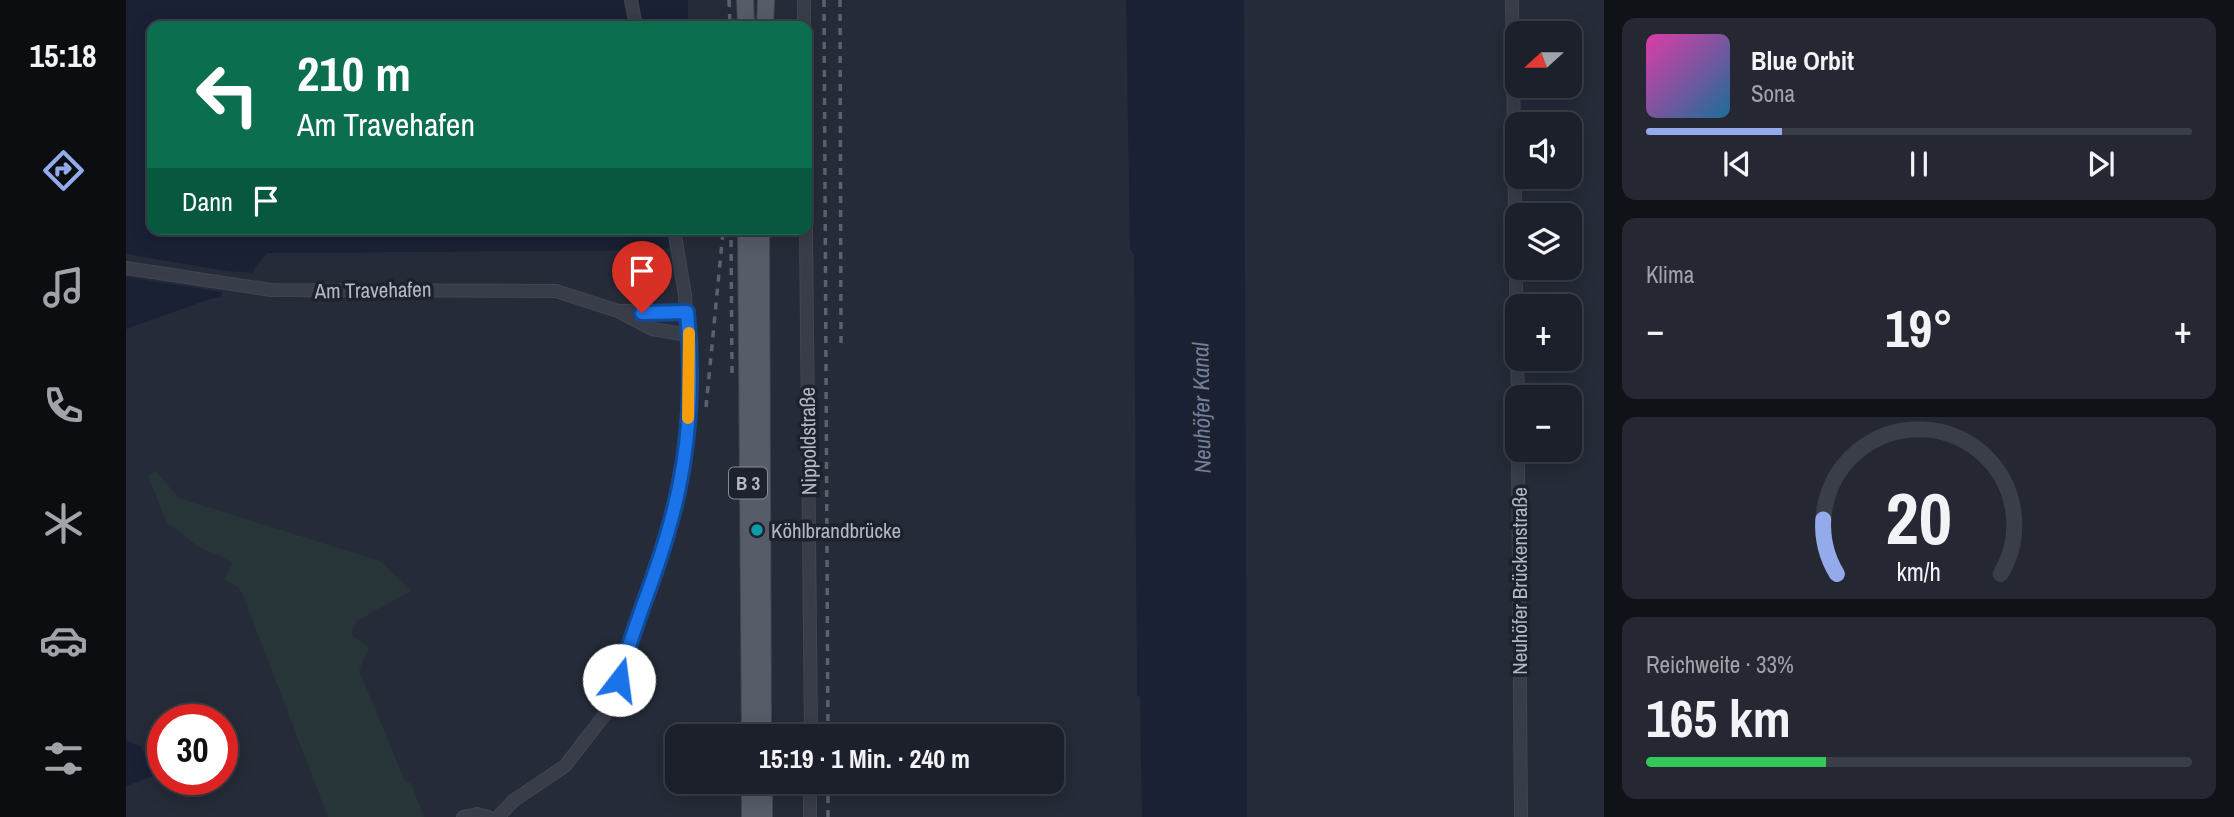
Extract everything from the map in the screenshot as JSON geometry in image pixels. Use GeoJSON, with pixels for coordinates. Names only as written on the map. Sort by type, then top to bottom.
{"type":"FeatureCollection","features":[{"type":"Feature","properties":{"kind":"main road"},"geometry":{"type":"LineString","coordinates":[[746,0],[746,21]]}},
{"type":"Feature","properties":{"kind":"main road"},"geometry":{"type":"LineString","coordinates":[[765,21],[766,0]]}},
{"type":"Feature","properties":{"kind":"main road","name":"B 3"},"geometry":{"type":"LineString","coordinates":[[746,235],[750,724]]}},
{"type":"Feature","properties":{"kind":"main road","name":"B 3"},"geometry":{"type":"LineString","coordinates":[[761,235],[763,724]]}},
{"type":"Feature","properties":{"kind":"main road"},"geometry":{"type":"LineString","coordinates":[[750,794],[750,817]]}},
{"type":"Feature","properties":{"kind":"main road"},"geometry":{"type":"LineString","coordinates":[[764,794],[764,817]]}},
{"type":"Feature","properties":{"kind":"street"},"geometry":{"type":"LineString","coordinates":[[631,0],[635,21]]}},
{"type":"Feature","properties":{"kind":"street"},"geometry":{"type":"LineString","coordinates":[[804,0],[804,21]]}},
{"type":"Feature","properties":{"kind":"street"},"geometry":{"type":"LineString","coordinates":[[1512,0],[1516,294]]}},
{"type":"Feature","properties":{"kind":"street"},"geometry":{"type":"LineString","coordinates":[[498,817],[513,801],[565,766],[591,736],[611,701],[667,538],[679,485],[690,399],[687,312],[675,235]]}},
{"type":"Feature","properties":{"kind":"street","name":"Nippoldstraße"},"geometry":{"type":"LineString","coordinates":[[806,235],[811,724]]}},
{"type":"Feature","properties":{"kind":"street","name":"Am Travehafen"},"geometry":{"type":"LineString","coordinates":[[126,268],[271,290],[535,290],[566,293],[618,310],[652,328],[689,335]]}},
{"type":"Feature","properties":{"kind":"street","name":"Am Travehafen"},"geometry":{"type":"LineString","coordinates":[[618,310],[687,312]]}},
{"type":"Feature","properties":{"kind":"street","name":"Neuhöfer Brückenstraße"},"geometry":{"type":"LineString","coordinates":[[1518,462],[1521,817]]}},
{"type":"Feature","properties":{"kind":"street"},"geometry":{"type":"LineString","coordinates":[[810,794],[810,817]]}},
{"type":"Feature","properties":{"kind":"street"},"geometry":{"type":"LineString","coordinates":[[463,817],[477,814],[488,817]]}},
{"type":"Feature","properties":{"kind":"shaded area"},"geometry":{"type":"Polygon","coordinates":[[[156,471],[179,498],[380,561],[411,591],[357,621],[351,634],[369,648],[359,670],[405,781],[411,783],[424,817],[328,817],[242,593],[238,587],[224,580],[232,562],[199,547],[167,523],[148,476],[156,471]]]}},
{"type":"Feature","properties":{"kind":"water"},"geometry":{"type":"Polygon","coordinates":[[[126,0],[688,0],[688,21],[147,21],[147,235],[685,235],[681,242],[662,250],[268,253],[256,266],[242,293],[210,299],[126,329],[126,0]]]}},
{"type":"Feature","properties":{"kind":"water","name":"Neuhöfer Kanal"},"geometry":{"type":"Polygon","coordinates":[[[1126,0],[1244,0],[1247,817],[1142,817],[1140,697],[1137,696],[1134,255],[1130,249],[1126,0]]]}},
{"type":"Feature","properties":{"kind":"water"},"geometry":{"type":"Polygon","coordinates":[[[126,740],[141,747],[147,762],[147,778],[126,786],[126,740]]]}},
{"type":"Feature","properties":{"kind":"pier"},"geometry":{"type":"Polygon","coordinates":[[[126,254],[227,271],[256,273],[244,296],[222,299],[222,292],[126,277],[126,254]]]}},
{"type":"Feature","properties":{"kind":"railway"},"geometry":{"type":"LineString","coordinates":[[729,0],[730,21]]}},
{"type":"Feature","properties":{"kind":"railway"},"geometry":{"type":"LineString","coordinates":[[824,0],[828,724]]}},
{"type":"Feature","properties":{"kind":"railway"},"geometry":{"type":"LineString","coordinates":[[840,0],[841,344]]}},
{"type":"Feature","properties":{"kind":"railway"},"geometry":{"type":"LineString","coordinates":[[706,407],[723,235]]}},
{"type":"Feature","properties":{"kind":"railway"},"geometry":{"type":"LineString","coordinates":[[731,240],[732,374]]}},
{"type":"Feature","properties":{"kind":"railway"},"geometry":{"type":"LineString","coordinates":[[828,794],[828,817]]}},
{"type":"Feature","properties":{"kind":"slow traffic"},"geometry":{"type":"LineString","coordinates":[[688,418],[689,333]]}},
{"type":"Feature","properties":{"kind":"place","name":"Köhlbrandbrücke"},"geometry":{"type":"Point","coordinates":[757,530]}},
{"type":"Feature","properties":{"kind":"route"},"geometry":{"type":"LineString","coordinates":[[619,680],[633,631],[669,529],[683,461],[690,399],[687,312],[642,313]]}}]}
